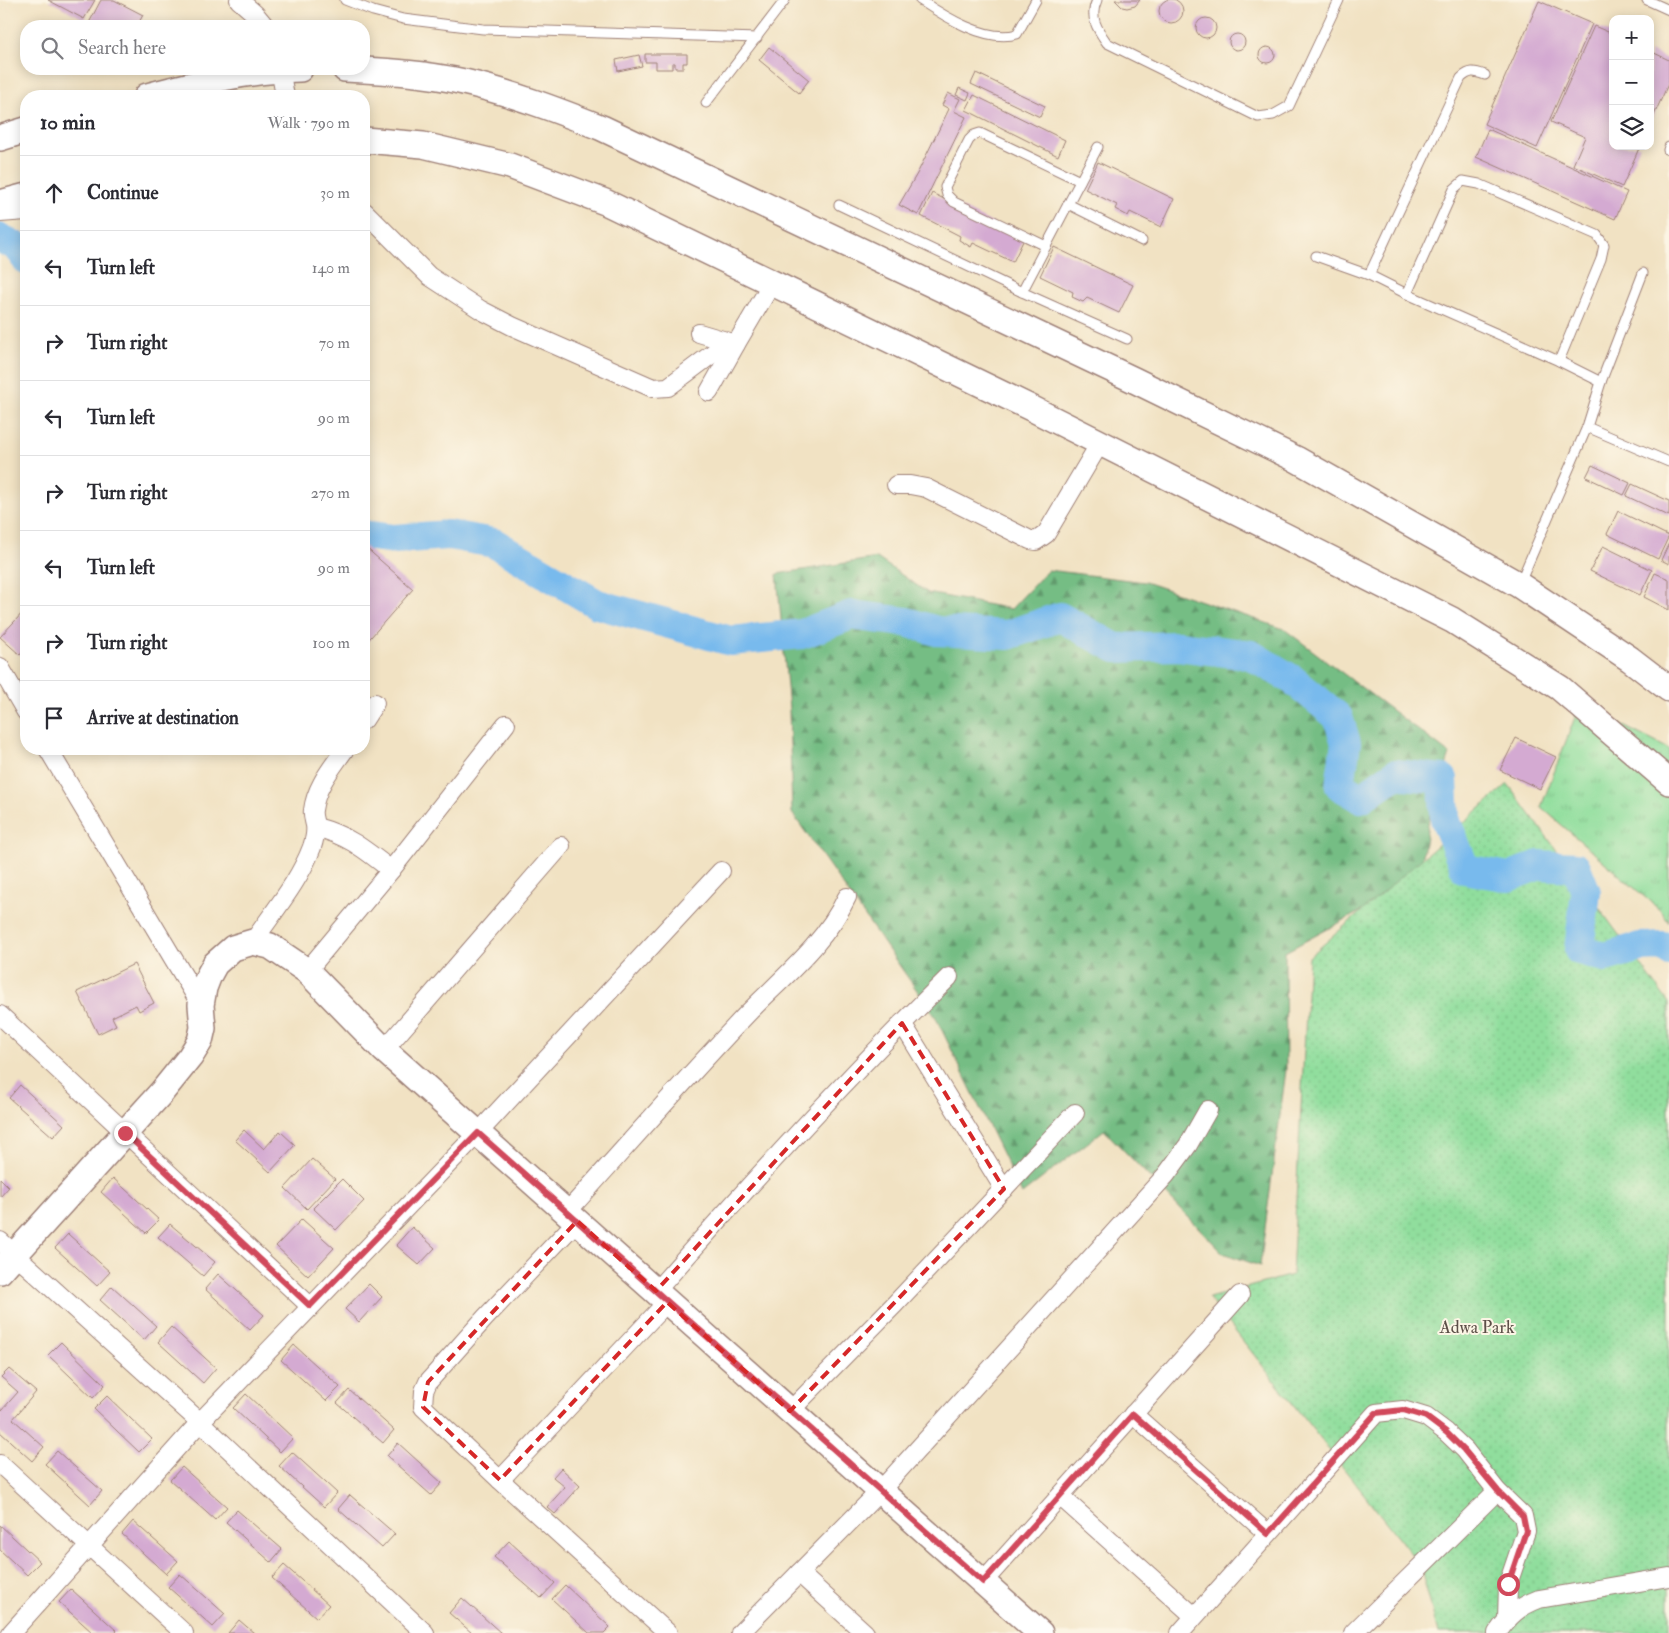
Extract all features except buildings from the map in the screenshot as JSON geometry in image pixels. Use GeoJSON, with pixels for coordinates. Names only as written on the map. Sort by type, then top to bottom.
{"type":"FeatureCollection","features":[{"type":"Feature","properties":{"kind":"main road"},"geometry":{"type":"LineString","coordinates":[[370,71],[462,82],[525,98],[602,128],[1134,380],[1296,459],[1519,585],[1630,659],[1669,689]]}},
{"type":"Feature","properties":{"kind":"main road"},"geometry":{"type":"LineString","coordinates":[[171,90],[206,81],[243,75]]}},
{"type":"Feature","properties":{"kind":"main road"},"geometry":{"type":"LineString","coordinates":[[0,138],[20,132]]}},
{"type":"Feature","properties":{"kind":"main road"},"geometry":{"type":"LineString","coordinates":[[370,141],[423,146],[510,166],[605,202],[1100,443],[1452,620],[1560,688],[1669,782]]}},
{"type":"Feature","properties":{"kind":"main road"},"geometry":{"type":"LineString","coordinates":[[5,1255],[125,1133],[190,1057],[200,1041],[203,1028],[201,1005],[204,988],[214,964],[233,948],[253,942],[270,946],[307,971],[384,1050],[1040,1633]]}},
{"type":"Feature","properties":{"kind":"street"},"geometry":{"type":"LineString","coordinates":[[239,0],[260,20]]}},
{"type":"Feature","properties":{"kind":"street"},"geometry":{"type":"LineString","coordinates":[[281,75],[284,90]]}},
{"type":"Feature","properties":{"kind":"street"},"geometry":{"type":"LineString","coordinates":[[370,217],[429,276],[481,310],[512,326],[653,388],[668,387],[732,343]]}},
{"type":"Feature","properties":{"kind":"street"},"geometry":{"type":"LineString","coordinates":[[709,392],[732,343],[772,283]]}},
{"type":"Feature","properties":{"kind":"street"},"geometry":{"type":"LineString","coordinates":[[699,333],[732,343]]}},
{"type":"Feature","properties":{"kind":"street"},"geometry":{"type":"LineString","coordinates":[[896,485],[926,488],[1030,540],[1036,541],[1046,534],[1100,443]]}},
{"type":"Feature","properties":{"kind":"street"},"geometry":{"type":"LineString","coordinates":[[0,667],[20,702]]}},
{"type":"Feature","properties":{"kind":"street"},"geometry":{"type":"LineString","coordinates":[[370,711],[375,703]]}},
{"type":"Feature","properties":{"kind":"street"},"geometry":{"type":"LineString","coordinates":[[307,971],[391,870],[506,724]]}},
{"type":"Feature","properties":{"kind":"street"},"geometry":{"type":"LineString","coordinates":[[52,755],[201,1005]]}},
{"type":"Feature","properties":{"kind":"street"},"geometry":{"type":"LineString","coordinates":[[253,942],[298,877],[312,846],[316,827],[312,812],[316,795],[322,782],[341,755]]}},
{"type":"Feature","properties":{"kind":"street"},"geometry":{"type":"LineString","coordinates":[[316,827],[334,832],[353,841],[391,870]]}},
{"type":"Feature","properties":{"kind":"street"},"geometry":{"type":"LineString","coordinates":[[384,1050],[561,846]]}},
{"type":"Feature","properties":{"kind":"street"},"geometry":{"type":"LineString","coordinates":[[11,1633],[200,1422],[478,1133],[721,871]]}},
{"type":"Feature","properties":{"kind":"street"},"geometry":{"type":"LineString","coordinates":[[668,1633],[423,1407],[424,1391],[428,1382],[746,1015],[799,963],[838,916],[847,897]]}},
{"type":"Feature","properties":{"kind":"street"},"geometry":{"type":"LineString","coordinates":[[500,1480],[661,1297],[760,1174],[902,1023],[949,977]]}},
{"type":"Feature","properties":{"kind":"street"},"geometry":{"type":"LineString","coordinates":[[0,1015],[310,1306]]}},
{"type":"Feature","properties":{"kind":"street"},"geometry":{"type":"LineString","coordinates":[[902,1023],[1004,1188]]}},
{"type":"Feature","properties":{"kind":"street"},"geometry":{"type":"LineString","coordinates":[[740,1633],[880,1491],[1166,1175],[1188,1145],[1208,1110]]}},
{"type":"Feature","properties":{"kind":"street"},"geometry":{"type":"LineString","coordinates":[[790,1411],[887,1312],[1075,1113]]}},
{"type":"Feature","properties":{"kind":"street"},"geometry":{"type":"LineString","coordinates":[[5,1255],[200,1422],[425,1633]]}},
{"type":"Feature","properties":{"kind":"street"},"geometry":{"type":"LineString","coordinates":[[983,1582],[1240,1295]]}},
{"type":"Feature","properties":{"kind":"street"},"geometry":{"type":"LineString","coordinates":[[1180,1633],[1376,1413],[1403,1410],[1426,1417],[1446,1432],[1464,1450],[1498,1491],[1523,1516],[1526,1531],[1508,1584],[1502,1626]]}},
{"type":"Feature","properties":{"kind":"street"},"geometry":{"type":"LineString","coordinates":[[1133,1414],[1268,1534]]}},
{"type":"Feature","properties":{"kind":"street"},"geometry":{"type":"LineString","coordinates":[[0,1464],[184,1633]]}},
{"type":"Feature","properties":{"kind":"street"},"geometry":{"type":"LineString","coordinates":[[1353,1633],[1498,1491]]}},
{"type":"Feature","properties":{"kind":"street"},"geometry":{"type":"LineString","coordinates":[[1060,1496],[1194,1616]]}},
{"type":"Feature","properties":{"kind":"street"},"geometry":{"type":"LineString","coordinates":[[799,1573],[865,1633]]}},
{"type":"Feature","properties":{"kind":"street"},"geometry":{"type":"LineString","coordinates":[[1502,1626],[1523,1605],[1539,1599],[1669,1577]]}},
{"type":"Feature","properties":{"kind":"lane"},"geometry":{"type":"LineString","coordinates":[[345,0],[373,11],[403,19],[483,29],[757,38]]}},
{"type":"Feature","properties":{"kind":"lane"},"geometry":{"type":"LineString","coordinates":[[706,103],[785,0]]}},
{"type":"Feature","properties":{"kind":"lane"},"geometry":{"type":"LineString","coordinates":[[920,0],[944,17],[976,30],[1007,37],[1017,34],[1036,0]]}},
{"type":"Feature","properties":{"kind":"lane"},"geometry":{"type":"LineString","coordinates":[[1097,0],[1093,9],[1096,26],[1107,43],[1258,117],[1273,115],[1289,106],[1336,1]]}},
{"type":"Feature","properties":{"kind":"lane"},"geometry":{"type":"LineString","coordinates":[[1647,0],[1669,10]]}},
{"type":"Feature","properties":{"kind":"lane"},"geometry":{"type":"LineString","coordinates":[[1368,275],[1461,78],[1467,72],[1473,71],[1485,75]]}},
{"type":"Feature","properties":{"kind":"lane"},"geometry":{"type":"LineString","coordinates":[[1046,246],[954,202],[948,195],[945,187],[969,140],[974,135],[980,134],[1080,181]]}},
{"type":"Feature","properties":{"kind":"lane"},"geometry":{"type":"LineString","coordinates":[[1022,292],[1098,146]]}},
{"type":"Feature","properties":{"kind":"lane"},"geometry":{"type":"LineString","coordinates":[[1406,294],[1454,189],[1463,181],[1479,184],[1588,231],[1597,235],[1604,245],[1601,259],[1559,361]]}},
{"type":"Feature","properties":{"kind":"lane"},"geometry":{"type":"LineString","coordinates":[[1068,204],[1142,241]]}},
{"type":"Feature","properties":{"kind":"lane"},"geometry":{"type":"LineString","coordinates":[[840,205],[1022,292],[1127,339]]}},
{"type":"Feature","properties":{"kind":"lane"},"geometry":{"type":"LineString","coordinates":[[1316,256],[1368,275],[1406,294],[1559,361],[1601,382]]}},
{"type":"Feature","properties":{"kind":"lane"},"geometry":{"type":"LineString","coordinates":[[1519,585],[1586,427],[1601,382],[1643,273]]}},
{"type":"Feature","properties":{"kind":"lane"},"geometry":{"type":"LineString","coordinates":[[1586,427],[1669,462]]}},
{"type":"Feature","properties":{"kind":"highlighted area"},"geometry":{"type":"Polygon","coordinates":[[[902,1023],[1004,1189],[790,1411],[667,1302],[500,1480],[423,1407],[428,1382],[577,1221],[656,1291],[902,1023]]]}},
{"type":"Feature","properties":{"kind":"green space"},"geometry":{"type":"Polygon","coordinates":[[[877,558],[928,593],[1011,609],[1048,570],[1145,582],[1284,629],[1450,754],[1429,818],[1419,880],[1285,952],[1286,1070],[1260,1266],[1223,1253],[1104,1130],[1022,1194],[935,1016],[792,813],[789,709],[777,574],[877,558]]]}},
{"type":"Feature","properties":{"kind":"green space"},"geometry":{"type":"Polygon","coordinates":[[[1580,704],[1669,749],[1669,923],[1662,912],[1541,807],[1580,704]]]}},
{"type":"Feature","properties":{"kind":"green space","name":"Adwa Park"},"geometry":{"type":"Polygon","coordinates":[[[1508,784],[1669,1003],[1669,1633],[1438,1633],[1420,1565],[1209,1298],[1292,1275],[1309,957],[1508,784]]]}},
{"type":"Feature","properties":{"kind":"waterway"},"geometry":{"type":"LineString","coordinates":[[0,238],[17,247],[20,251]]}},
{"type":"Feature","properties":{"kind":"waterway"},"geometry":{"type":"LineString","coordinates":[[370,536],[394,539],[449,535],[494,543],[597,604],[731,641],[802,634],[851,615],[906,622],[937,631],[1008,635],[1060,617],[1116,648],[1178,646],[1251,655],[1293,680],[1338,717],[1346,743],[1340,786],[1361,798],[1395,774],[1443,779],[1445,819],[1465,869],[1509,877],[1539,865],[1576,867],[1586,892],[1579,950],[1605,957],[1640,947],[1663,946],[1669,951]]}},
{"type":"Feature","properties":{"kind":"route"},"geometry":{"type":"LineString","coordinates":[[125,1133],[310,1306],[478,1133],[983,1582],[1133,1414],[1268,1534],[1376,1413],[1403,1410],[1426,1417],[1446,1432],[1464,1450],[1498,1491],[1523,1516],[1526,1531],[1508,1584]]}}]}
